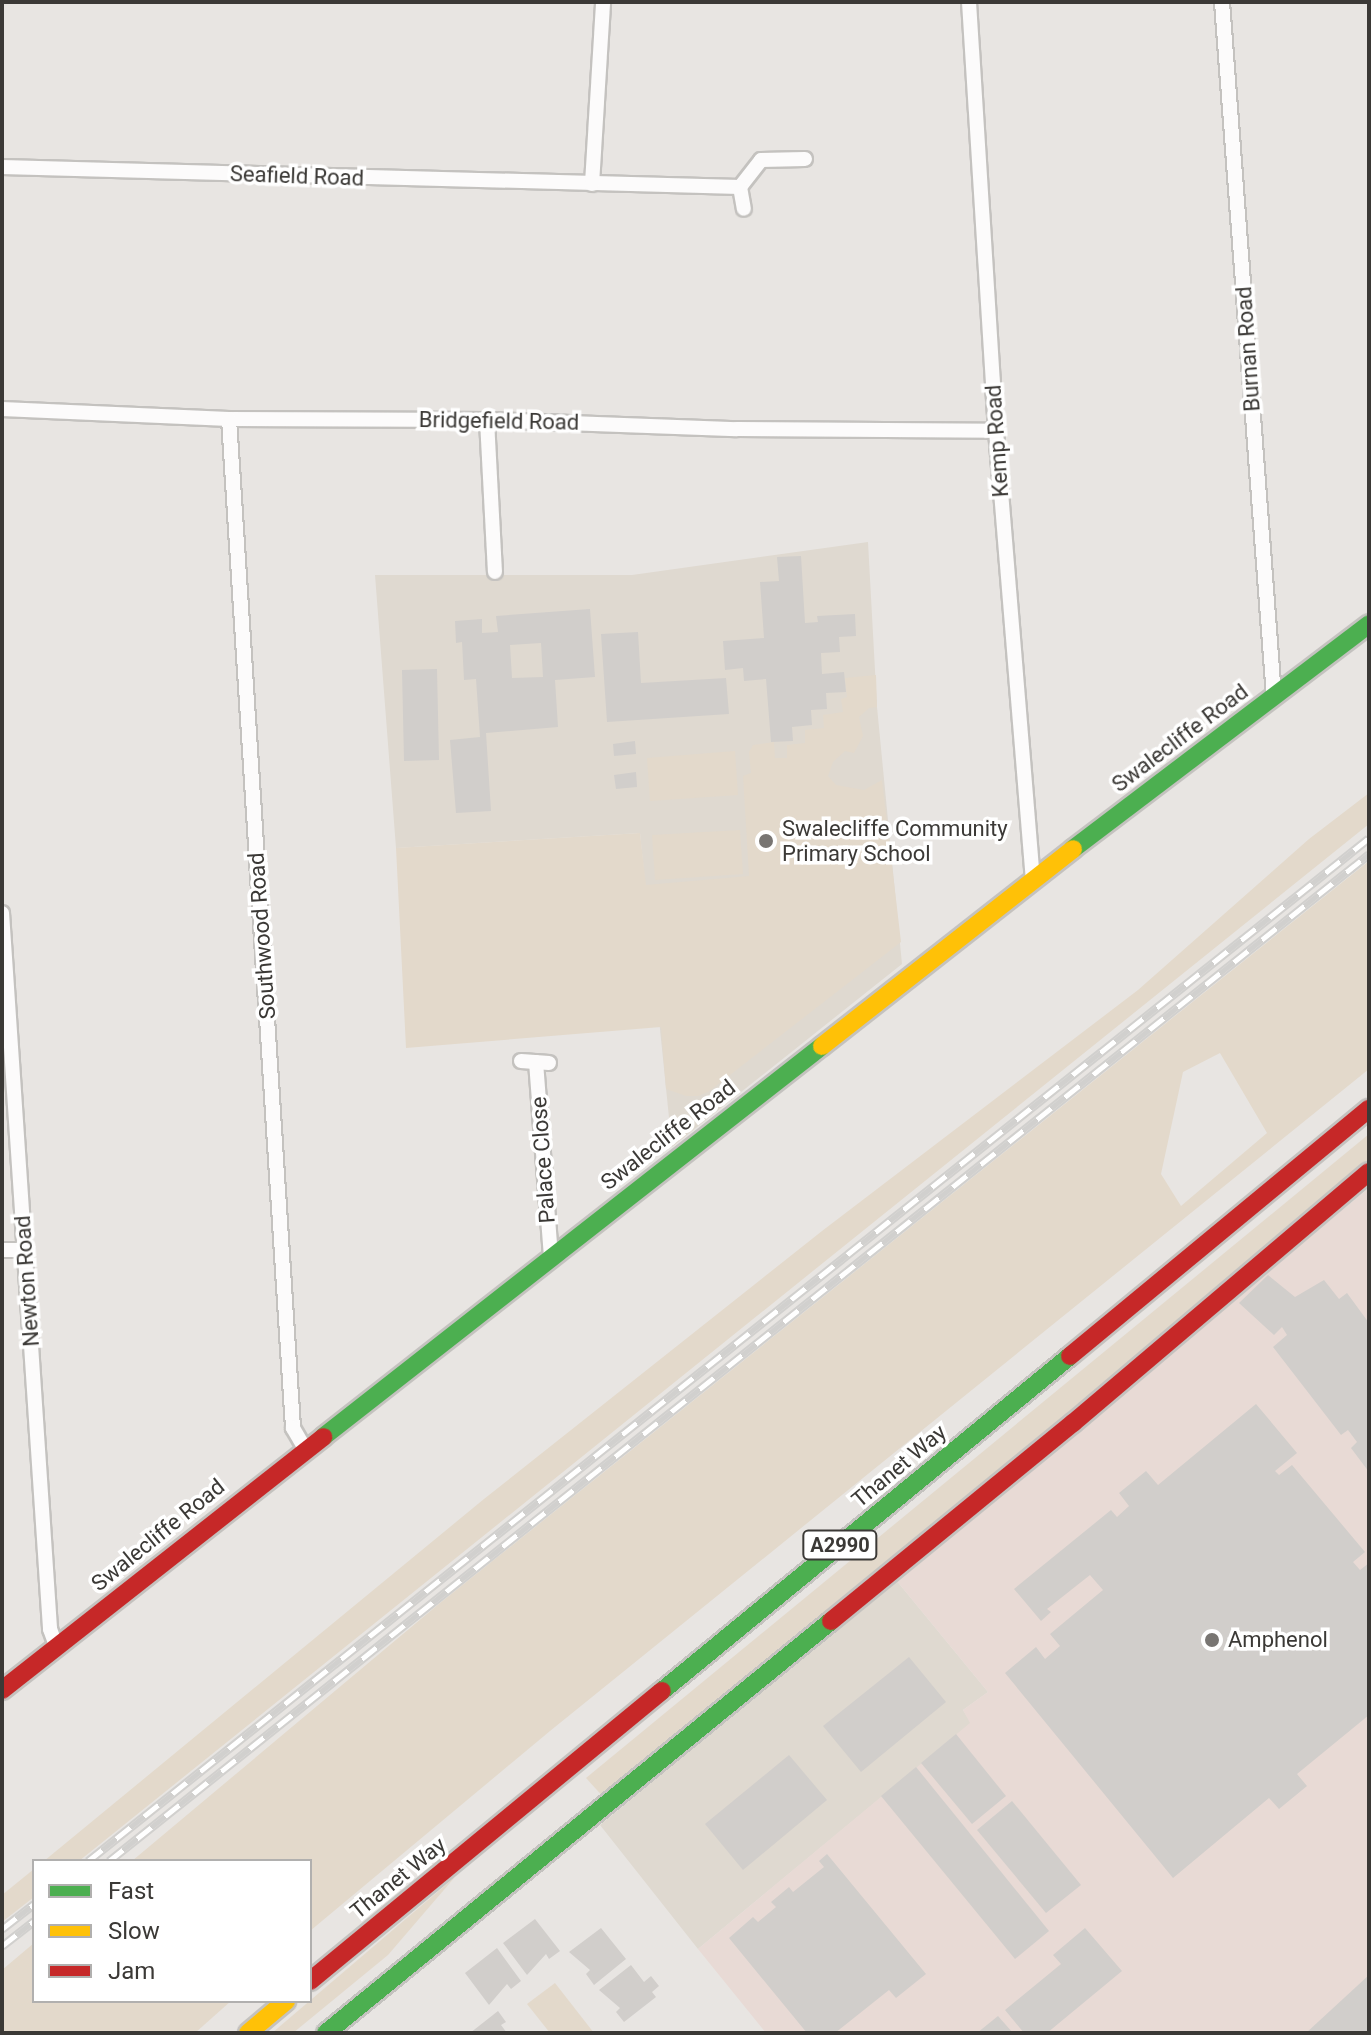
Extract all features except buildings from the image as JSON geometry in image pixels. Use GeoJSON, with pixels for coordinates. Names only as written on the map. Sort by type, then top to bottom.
{"type":"FeatureCollection","features":[{"type":"Feature","properties":{"kind":"street"},"geometry":{"type":"LineString","coordinates":[[592,184],[603,2]]}},
{"type":"Feature","properties":{"kind":"street","name":"Kemp Road"},"geometry":{"type":"LineString","coordinates":[[969,2],[996,431],[1033,880]]}},
{"type":"Feature","properties":{"kind":"street","name":"Burnan Road"},"geometry":{"type":"LineString","coordinates":[[1222,2],[1274,697]]}},
{"type":"Feature","properties":{"kind":"street"},"geometry":{"type":"LineString","coordinates":[[744,209],[740,187],[761,160],[805,159]]}},
{"type":"Feature","properties":{"kind":"street","name":"Seafield Road"},"geometry":{"type":"LineString","coordinates":[[2,167],[740,187]]}},
{"type":"Feature","properties":{"kind":"street","name":"Bridgefield Road"},"geometry":{"type":"LineString","coordinates":[[2,409],[229,419],[487,420],[737,429],[996,431]]}},
{"type":"Feature","properties":{"kind":"street","name":"Southwood Road"},"geometry":{"type":"LineString","coordinates":[[229,419],[293,1428],[305,1449]]}},
{"type":"Feature","properties":{"kind":"street"},"geometry":{"type":"LineString","coordinates":[[487,420],[495,572]]}},
{"type":"Feature","properties":{"kind":"street","name":"Swalecliffe Road"},"geometry":{"type":"LineString","coordinates":[[2,1690],[1033,880],[1369,624]]}},
{"type":"Feature","properties":{"kind":"street","name":"Newton Road"},"geometry":{"type":"LineString","coordinates":[[2,913],[50,1629],[57,1648]]}},
{"type":"Feature","properties":{"kind":"street","name":"Palace Close"},"geometry":{"type":"LineString","coordinates":[[535,1062],[551,1258]]}},
{"type":"Feature","properties":{"kind":"street","name":"Thanet Way"},"geometry":{"type":"LineString","coordinates":[[312,1979],[1369,1109]]}},
{"type":"Feature","properties":{"kind":"street"},"geometry":{"type":"LineString","coordinates":[[326,2033],[1073,1423],[1369,1172]]}},
{"type":"Feature","properties":{"kind":"street"},"geometry":{"type":"LineString","coordinates":[[2,1250],[25,1250]]}},
{"type":"Feature","properties":{"kind":"street"},"geometry":{"type":"LineString","coordinates":[[248,2033],[284,2003]]}},
{"type":"Feature","properties":{"kind":"shaded area","name":"Swalecliffe Community Primary School"},"geometry":{"type":"Polygon","coordinates":[[[868,542],[877,707],[902,964],[672,1147],[640,833],[396,848],[375,575],[632,575],[868,542]]]}},
{"type":"Feature","properties":{"kind":"shaded area"},"geometry":{"type":"Polygon","coordinates":[[[876,675],[877,707],[869,708],[859,717],[863,736],[854,753],[845,751],[833,762],[828,776],[836,785],[864,790],[882,780],[901,942],[708,1092],[698,1096],[686,1096],[666,1089],[661,1027],[406,1048],[396,848],[640,833],[646,885],[749,876],[743,776],[751,773],[749,752],[753,745],[774,742],[775,758],[787,758],[787,745],[805,743],[805,730],[824,728],[823,715],[843,712],[841,699],[847,697],[845,678],[876,675]]]}},
{"type":"Feature","properties":{"kind":"shaded area"},"geometry":{"type":"Polygon","coordinates":[[[735,751],[738,795],[650,801],[647,758],[735,751]]]}},
{"type":"Feature","properties":{"kind":"shaded area"},"geometry":{"type":"Polygon","coordinates":[[[1369,793],[1369,824],[81,1859],[46,1859],[484,1499],[822,1231],[1138,990],[1309,839],[1369,793]]]}},
{"type":"Feature","properties":{"kind":"shaded area"},"geometry":{"type":"Polygon","coordinates":[[[740,830],[743,874],[655,880],[652,835],[740,830]]]}},
{"type":"Feature","properties":{"kind":"shaded area"},"geometry":{"type":"Polygon","coordinates":[[[1369,861],[1369,1069],[550,1731],[312,1929],[312,1859],[134,1859],[440,1603],[1369,861]],[[1220,1053],[1183,1072],[1161,1174],[1181,1206],[1267,1133],[1220,1053]]]}},
{"type":"Feature","properties":{"kind":"shaded area"},"geometry":{"type":"Polygon","coordinates":[[[1369,1134],[1369,1169],[606,1800],[586,1778],[1369,1134]]]}},
{"type":"Feature","properties":{"kind":"shaded area"},"geometry":{"type":"Polygon","coordinates":[[[1369,1188],[1369,2033],[766,2033],[698,1949],[970,1723],[963,1710],[988,1692],[896,1580],[1369,1188]]]}},
{"type":"Feature","properties":{"kind":"shaded area"},"geometry":{"type":"Polygon","coordinates":[[[896,1580],[988,1692],[963,1710],[971,1723],[698,1949],[600,1825],[896,1580]]]}},
{"type":"Feature","properties":{"kind":"shaded area"},"geometry":{"type":"Polygon","coordinates":[[[32,1871],[32,1899],[2,1922],[2,1895],[32,1871]]]}},
{"type":"Feature","properties":{"kind":"shaded area"},"geometry":{"type":"Polygon","coordinates":[[[455,1877],[388,1955],[293,2033],[272,2033],[307,2003],[312,2003],[312,1999],[455,1877]]]}},
{"type":"Feature","properties":{"kind":"shaded area"},"geometry":{"type":"Polygon","coordinates":[[[32,1945],[32,2003],[229,2003],[195,2033],[2,2033],[2,1970],[32,1945]]]}},
{"type":"Feature","properties":{"kind":"shaded area"},"geometry":{"type":"Polygon","coordinates":[[[555,1983],[594,2033],[550,2033],[527,2004],[555,1983]]]}},
{"type":"Feature","properties":{"kind":"railway"},"geometry":{"type":"LineString","coordinates":[[91,1859],[1369,838]]}},
{"type":"Feature","properties":{"kind":"railway"},"geometry":{"type":"LineString","coordinates":[[112,1859],[1369,854]]}},
{"type":"Feature","properties":{"kind":"railway"},"geometry":{"type":"LineString","coordinates":[[2,1929],[32,1906]]}},
{"type":"Feature","properties":{"kind":"railway"},"geometry":{"type":"LineString","coordinates":[[2,1946],[32,1923]]}},
{"type":"Feature","properties":{"kind":"traffic: fast"},"geometry":{"type":"LineString","coordinates":[[1073,849],[1369,624]]}},
{"type":"Feature","properties":{"kind":"traffic: fast"},"geometry":{"type":"LineString","coordinates":[[323,1437],[822,1046]]}},
{"type":"Feature","properties":{"kind":"traffic: fast"},"geometry":{"type":"LineString","coordinates":[[662,1691],[1070,1356]]}},
{"type":"Feature","properties":{"kind":"traffic: fast"},"geometry":{"type":"LineString","coordinates":[[326,2033],[831,1621]]}},
{"type":"Feature","properties":{"kind":"traffic: slow"},"geometry":{"type":"LineString","coordinates":[[822,1046],[1073,849]]}},
{"type":"Feature","properties":{"kind":"traffic: slow"},"geometry":{"type":"LineString","coordinates":[[248,2033],[284,2003]]}},
{"type":"Feature","properties":{"kind":"traffic: jam"},"geometry":{"type":"LineString","coordinates":[[1070,1356],[1369,1109]]}},
{"type":"Feature","properties":{"kind":"traffic: jam"},"geometry":{"type":"LineString","coordinates":[[831,1621],[1073,1423],[1369,1172]]}},
{"type":"Feature","properties":{"kind":"traffic: jam"},"geometry":{"type":"LineString","coordinates":[[2,1690],[323,1437]]}},
{"type":"Feature","properties":{"kind":"traffic: jam"},"geometry":{"type":"LineString","coordinates":[[312,1979],[662,1691]]}},
{"type":"Feature","properties":{"kind":"place","name":"Swalecliffe Community Primary School"},"geometry":{"type":"Point","coordinates":[766,841]}},
{"type":"Feature","properties":{"kind":"place","name":"Amphenol"},"geometry":{"type":"Point","coordinates":[1212,1640]}}]}
